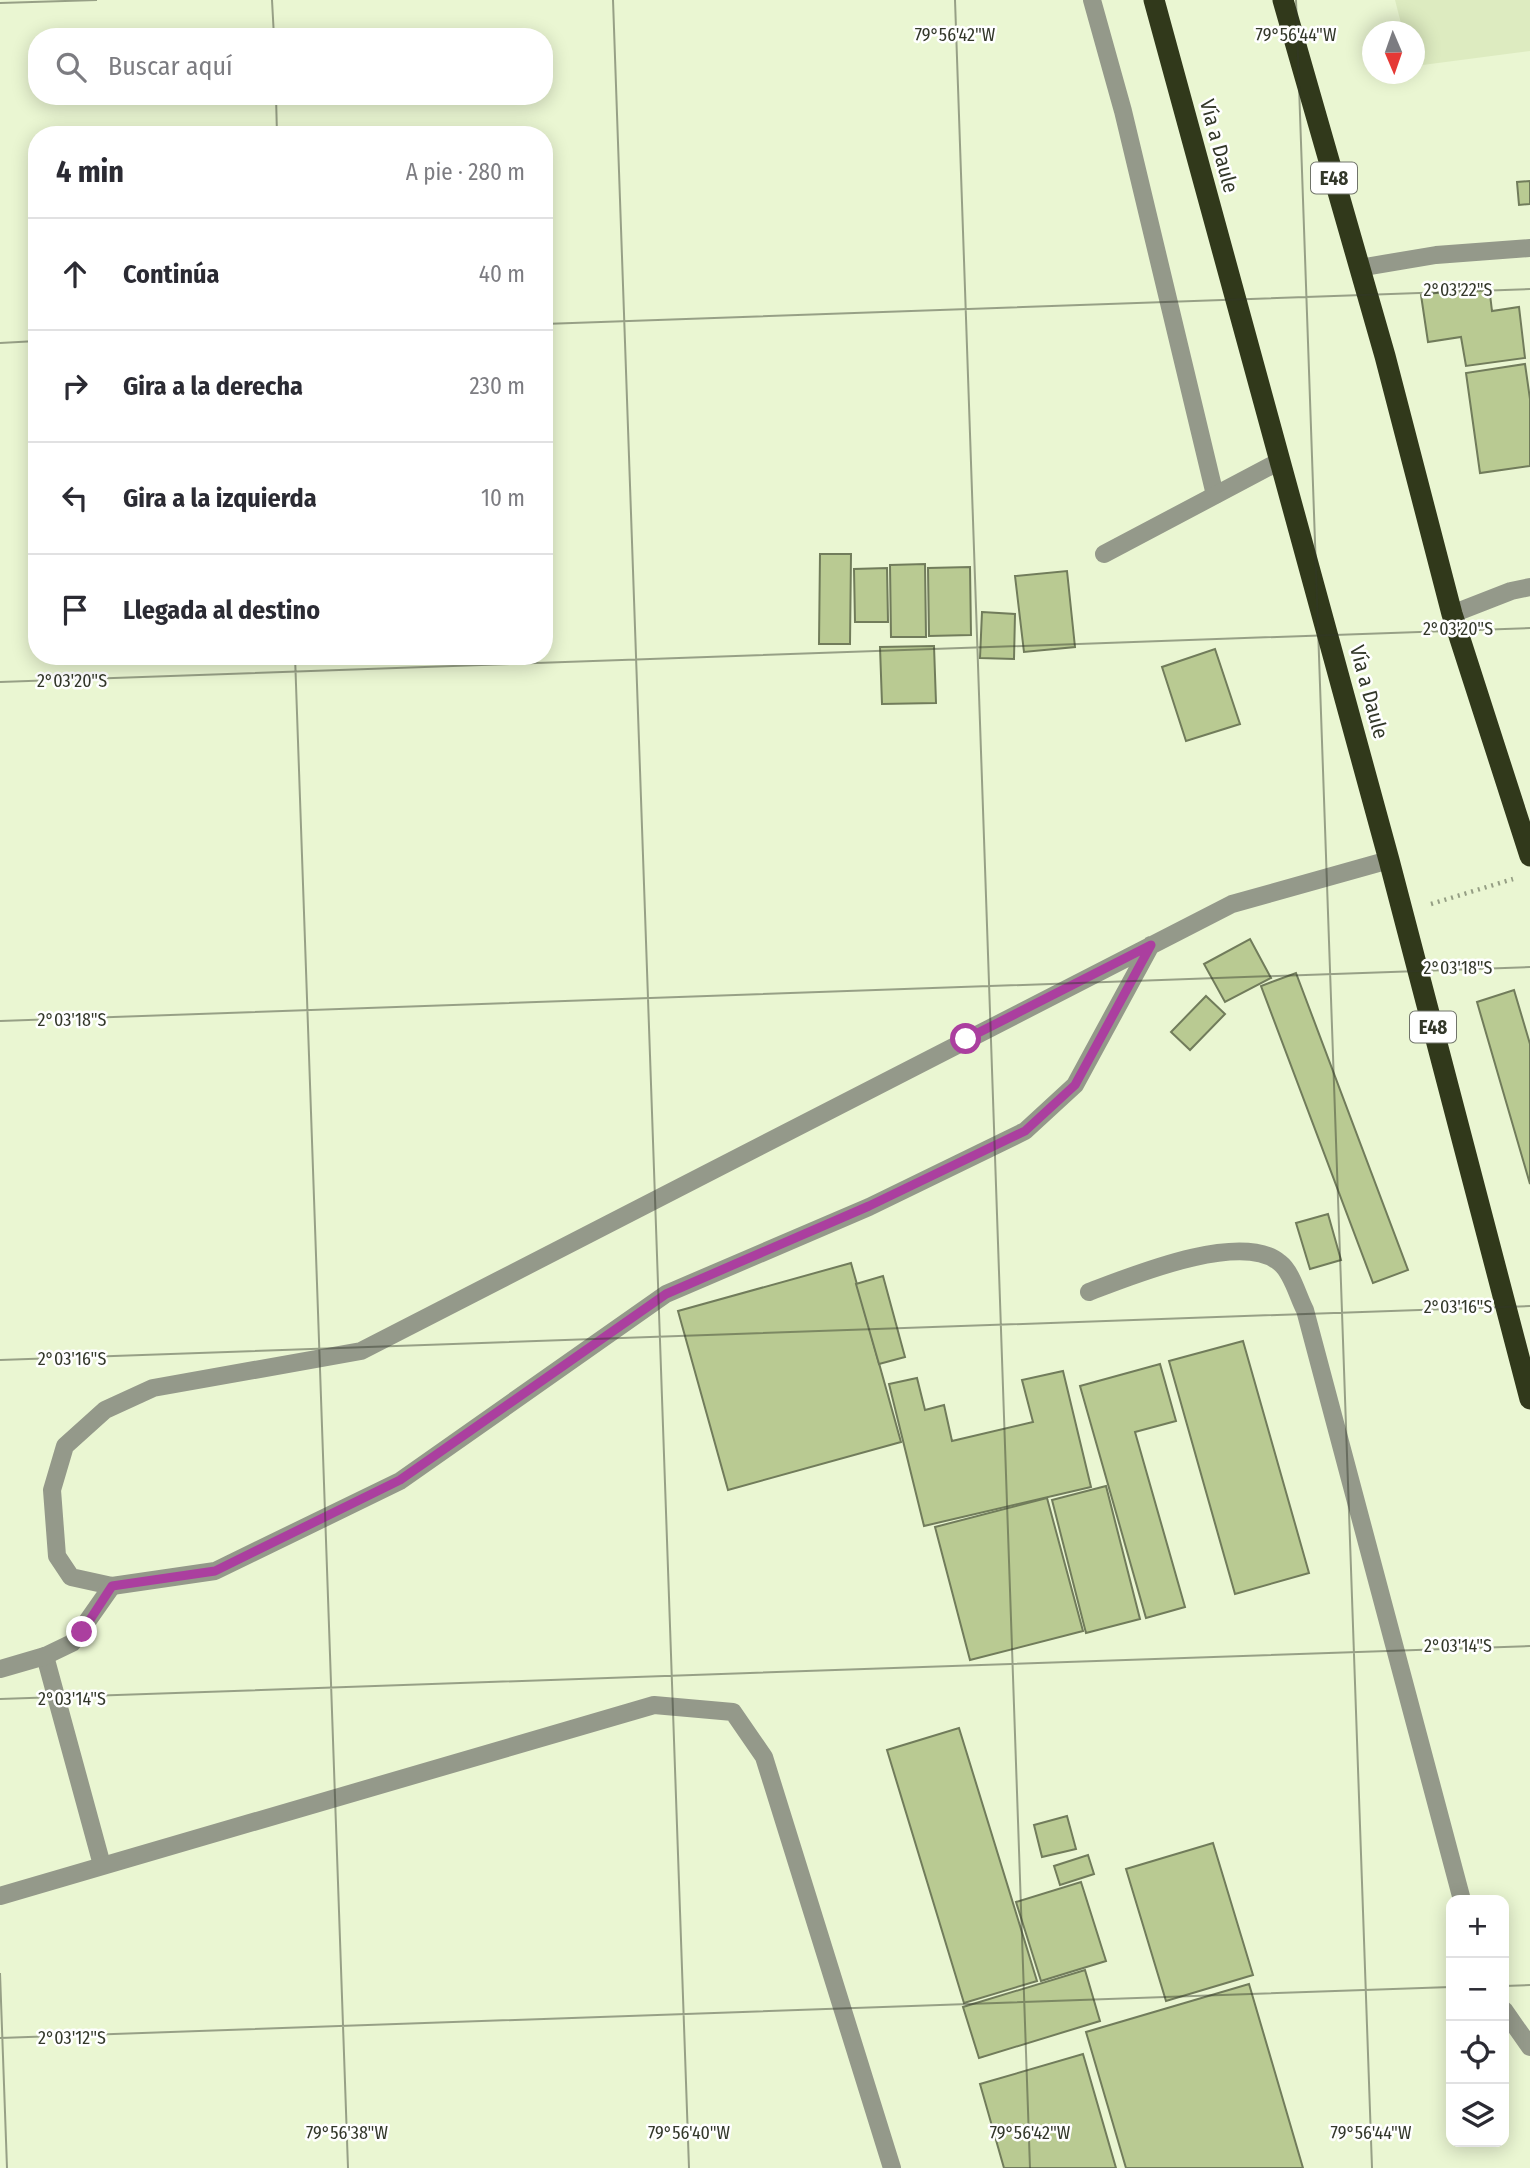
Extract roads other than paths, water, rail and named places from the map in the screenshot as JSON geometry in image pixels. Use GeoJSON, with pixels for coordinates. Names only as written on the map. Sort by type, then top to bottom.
{"type":"FeatureCollection","features":[{"type":"Feature","properties":{"kind":"highway","name":"Vía a Daule"},"geometry":{"type":"LineString","coordinates":[[1154,0],[1403,912],[1530,1399]]}},
{"type":"Feature","properties":{"kind":"highway","name":"E48"},"geometry":{"type":"LineString","coordinates":[[1283,0],[1360,268],[1452,613],[1530,856]]}},
{"type":"Feature","properties":{"kind":"street"},"geometry":{"type":"LineString","coordinates":[[1092,0],[1122,111],[1214,495]]}},
{"type":"Feature","properties":{"kind":"street"},"geometry":{"type":"LineString","coordinates":[[1360,268],[1436,255],[1530,248]]}},
{"type":"Feature","properties":{"kind":"street"},"geometry":{"type":"LineString","coordinates":[[1104,554],[1214,495],[1281,471]]}},
{"type":"Feature","properties":{"kind":"street"},"geometry":{"type":"LineString","coordinates":[[1452,613],[1511,591],[1530,587]]}},
{"type":"Feature","properties":{"kind":"street"},"geometry":{"type":"LineString","coordinates":[[1151,945],[1075,1085],[1025,1131],[869,1206],[666,1294],[400,1480],[215,1571],[112,1586],[71,1577],[57,1556],[52,1490],[65,1446],[105,1410],[153,1388],[361,1351],[1151,945],[1232,904],[1389,860]]}},
{"type":"Feature","properties":{"kind":"street"},"geometry":{"type":"LineString","coordinates":[[1089,1292],[1140,1273],[1223,1252],[1265,1254],[1282,1264],[1305,1310],[1461,1895]]}},
{"type":"Feature","properties":{"kind":"street"},"geometry":{"type":"LineString","coordinates":[[0,1669],[45,1656],[72,1643],[112,1586]]}},
{"type":"Feature","properties":{"kind":"street"},"geometry":{"type":"LineString","coordinates":[[45,1656],[102,1865]]}},
{"type":"Feature","properties":{"kind":"street"},"geometry":{"type":"LineString","coordinates":[[0,1896],[654,1705],[733,1712],[764,1756],[892,2168]]}},
{"type":"Feature","properties":{"kind":"street"},"geometry":{"type":"LineString","coordinates":[[1509,2017],[1530,2047]]}}]}
